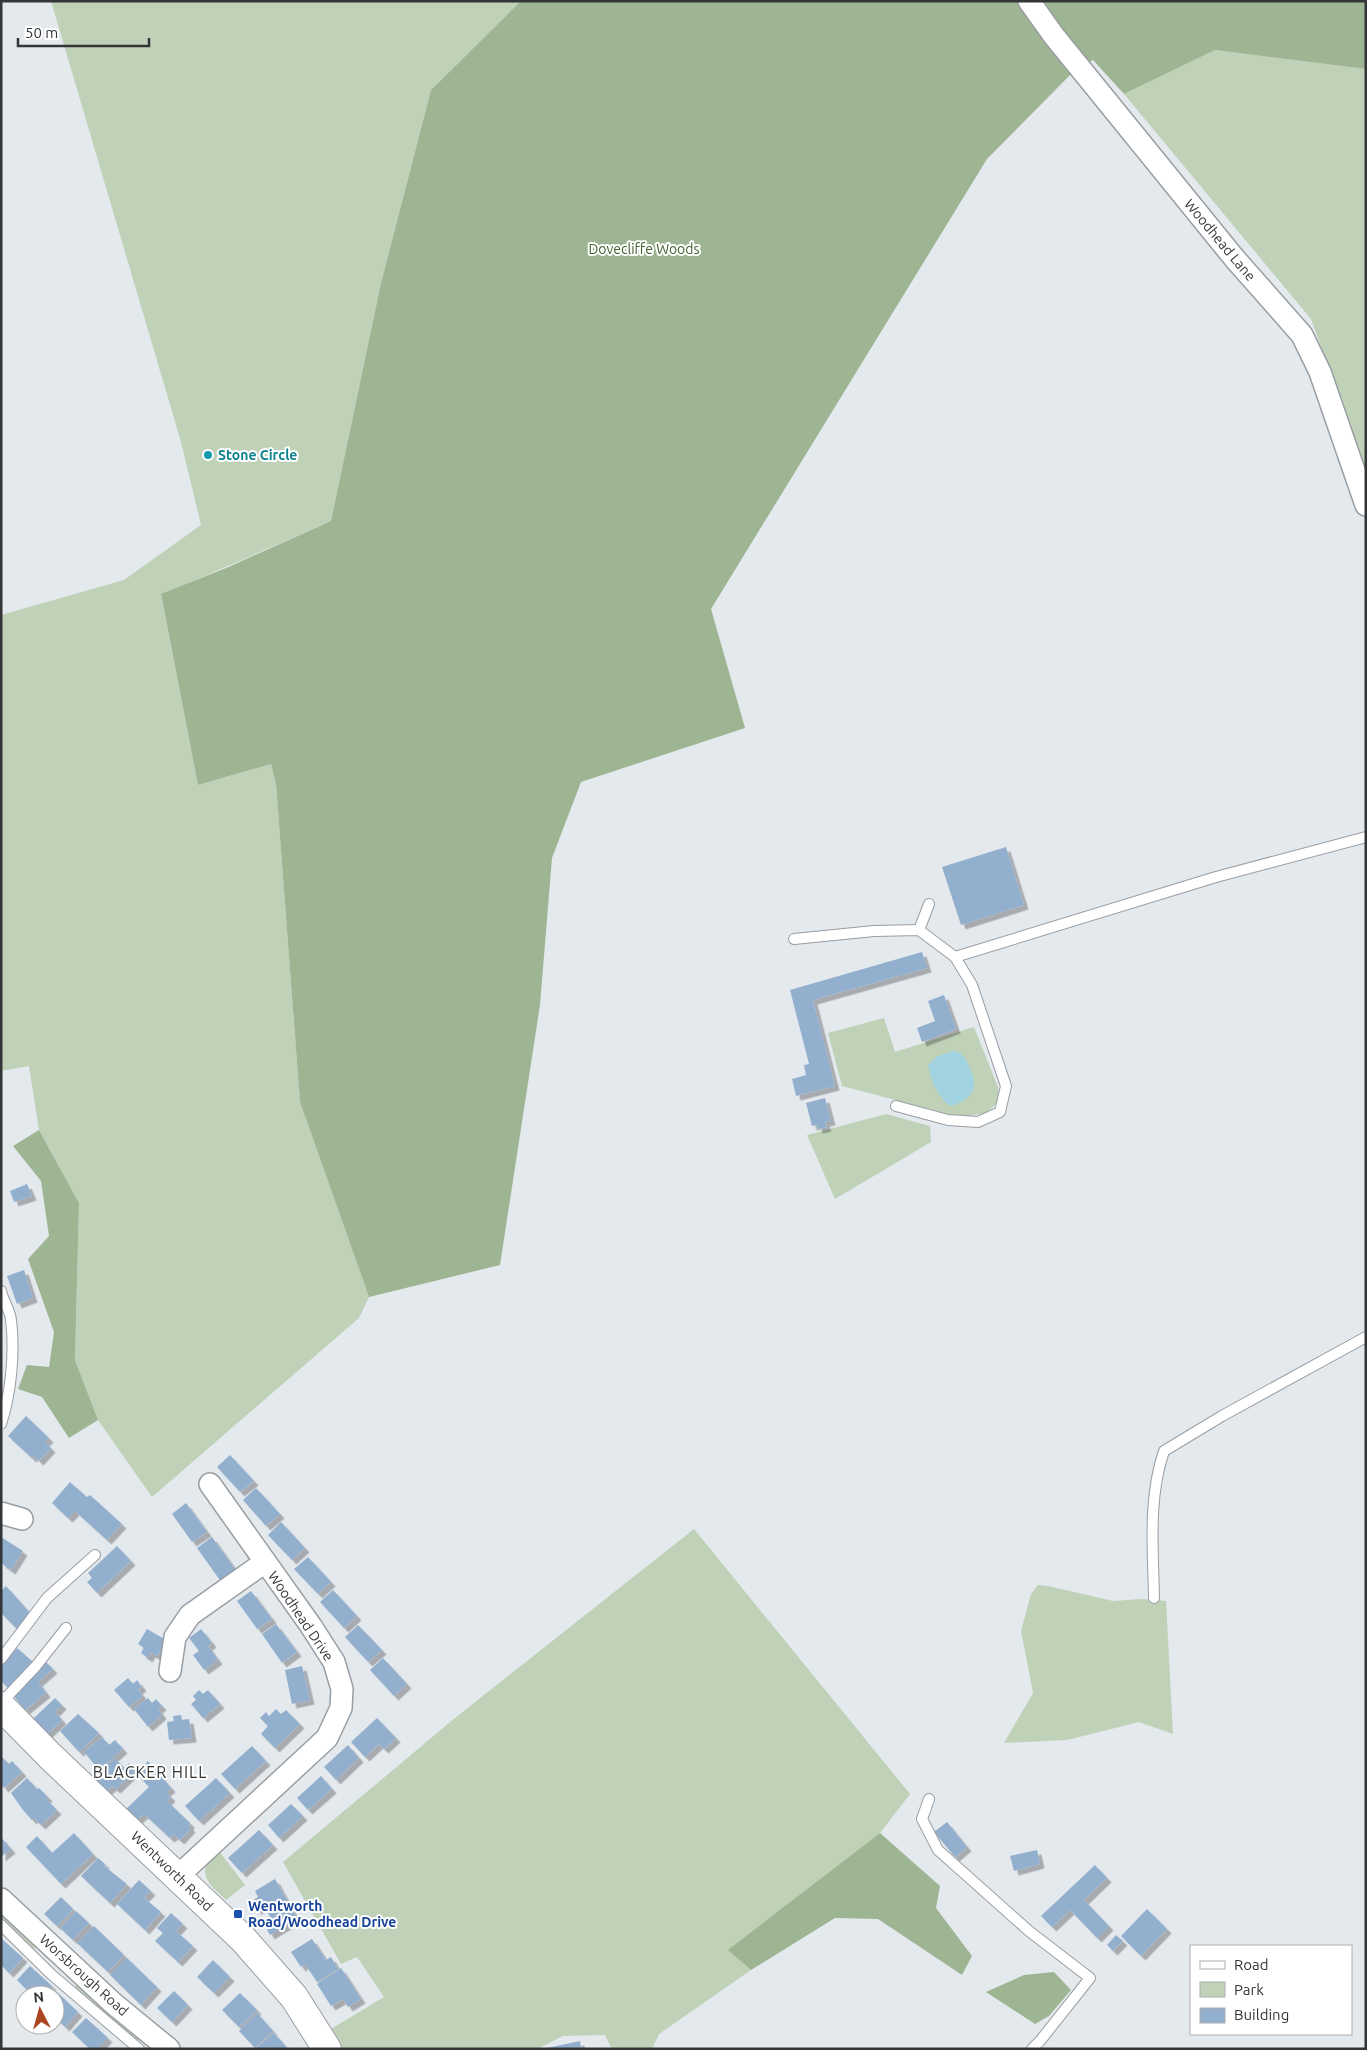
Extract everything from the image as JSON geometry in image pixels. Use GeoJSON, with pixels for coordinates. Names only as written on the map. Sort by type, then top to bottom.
{"type":"FeatureCollection","features":[{"type":"Feature","properties":{"kind":"street","name":"Woodhead Lane"},"geometry":{"type":"LineString","coordinates":[[1028,1],[1054,36],[1235,259],[1302,335],[1320,372],[1366,505]]}},
{"type":"Feature","properties":{"kind":"street","name":"Woodhead Drive"},"geometry":{"type":"LineString","coordinates":[[178,1876],[327,1738],[341,1708],[342,1689],[334,1662],[311,1626],[210,1484]]}},
{"type":"Feature","properties":{"kind":"street"},"geometry":{"type":"LineString","coordinates":[[1,1513],[22,1519]]}},
{"type":"Feature","properties":{"kind":"street"},"geometry":{"type":"LineString","coordinates":[[170,1671],[175,1637],[190,1615],[264,1562]]}},
{"type":"Feature","properties":{"kind":"street","name":"Wentworth Road"},"geometry":{"type":"LineString","coordinates":[[1,1704],[50,1756],[243,1939],[294,1997],[327,2049]]}},
{"type":"Feature","properties":{"kind":"street","name":"Worsbrough Road"},"geometry":{"type":"LineString","coordinates":[[1,1899],[114,2004],[169,2049]]}},
{"type":"Feature","properties":{"kind":"lane"},"geometry":{"type":"LineString","coordinates":[[955,957],[1216,877],[1366,837]]}},
{"type":"Feature","properties":{"kind":"lane"},"geometry":{"type":"LineString","coordinates":[[919,930],[929,904]]}},
{"type":"Feature","properties":{"kind":"lane"},"geometry":{"type":"LineString","coordinates":[[794,939],[874,931],[919,930],[955,957],[972,985],[1006,1086],[1000,1112],[978,1122],[948,1120],[896,1106]]}},
{"type":"Feature","properties":{"kind":"lane"},"geometry":{"type":"LineString","coordinates":[[1,1291],[11,1319],[11,1355],[8,1402],[1,1424]]}},
{"type":"Feature","properties":{"kind":"lane"},"geometry":{"type":"LineString","coordinates":[[1154,1598],[1153,1499],[1157,1472],[1164,1451],[1222,1416],[1366,1337]]}},
{"type":"Feature","properties":{"kind":"lane"},"geometry":{"type":"LineString","coordinates":[[1,1659],[48,1598],[95,1554]]}},
{"type":"Feature","properties":{"kind":"lane"},"geometry":{"type":"LineString","coordinates":[[1,1704],[36,1666],[66,1628]]}},
{"type":"Feature","properties":{"kind":"lane"},"geometry":{"type":"LineString","coordinates":[[929,1799],[922,1819],[938,1850],[1029,1931],[1090,1978],[1032,2049]]}},
{"type":"Feature","properties":{"kind":"lane","name":"Worsbrough Road"},"geometry":{"type":"LineString","coordinates":[[1,1926],[52,1974],[139,2049]]}},
{"type":"Feature","properties":{"kind":"green space"},"geometry":{"type":"Polygon","coordinates":[[[51,1],[521,1],[431,90],[381,283],[331,521],[161,595],[198,785],[271,764],[276,784],[300,1102],[369,1297],[359,1318],[152,1497],[98,1420],[75,1360],[79,1203],[39,1130],[29,1066],[1,1071],[1,615],[124,580],[201,525],[181,442],[51,1]]]}},
{"type":"Feature","properties":{"kind":"green space","name":"Dovecliffe Woods"},"geometry":{"type":"Polygon","coordinates":[[[521,1],[1366,1],[1366,69],[1215,50],[1124,94],[1093,60],[1074,71],[987,159],[711,609],[745,728],[581,782],[552,858],[540,1005],[500,1265],[369,1297],[300,1102],[276,784],[271,764],[198,785],[161,594],[226,568],[331,521],[381,283],[431,90],[521,1]]]}},
{"type":"Feature","properties":{"kind":"green space"},"geometry":{"type":"Polygon","coordinates":[[[1215,50],[1366,69],[1366,472],[1311,319],[1124,94],[1215,50]]]}},
{"type":"Feature","properties":{"kind":"green space"},"geometry":{"type":"Polygon","coordinates":[[[884,1018],[895,1052],[974,1027],[998,1087],[999,1101],[986,1113],[960,1117],[842,1086],[828,1033],[884,1018]]]}},
{"type":"Feature","properties":{"kind":"green space"},"geometry":{"type":"Polygon","coordinates":[[[886,1114],[930,1126],[931,1142],[835,1199],[807,1135],[886,1114]]]}},
{"type":"Feature","properties":{"kind":"green space"},"geometry":{"type":"Polygon","coordinates":[[[39,1130],[79,1203],[75,1360],[98,1420],[69,1438],[42,1397],[18,1389],[27,1365],[49,1367],[54,1332],[28,1259],[49,1236],[41,1181],[13,1146],[39,1130]]]}},
{"type":"Feature","properties":{"kind":"green space"},"geometry":{"type":"Polygon","coordinates":[[[694,1529],[910,1794],[880,1833],[729,1950],[751,1970],[659,2034],[652,2049],[612,2049],[605,2035],[563,2036],[537,2049],[343,2049],[331,2029],[384,1997],[357,1957],[341,1964],[283,1862],[455,1718],[694,1529]]]}},
{"type":"Feature","properties":{"kind":"green space"},"geometry":{"type":"Polygon","coordinates":[[[1038,1585],[1113,1601],[1142,1599],[1166,1601],[1173,1734],[1139,1722],[1067,1740],[1004,1743],[1033,1693],[1021,1631],[1031,1594],[1038,1585]]]}},
{"type":"Feature","properties":{"kind":"green space"},"geometry":{"type":"Polygon","coordinates":[[[880,1833],[940,1886],[936,1908],[972,1956],[962,1975],[878,1919],[835,1918],[751,1970],[728,1950],[880,1833]]]}},
{"type":"Feature","properties":{"kind":"green space"},"geometry":{"type":"Polygon","coordinates":[[[219,1851],[245,1885],[226,1900],[209,1882],[205,1871],[211,1858],[219,1851]]]}},
{"type":"Feature","properties":{"kind":"green space"},"geometry":{"type":"Polygon","coordinates":[[[1,1907],[50,1949],[32,1948],[1,1918],[1,1907]]]}},
{"type":"Feature","properties":{"kind":"green space"},"geometry":{"type":"Polygon","coordinates":[[[1054,1972],[1071,1990],[1049,2016],[1035,2024],[986,1992],[1024,1975],[1054,1972]]]}},
{"type":"Feature","properties":{"kind":"green space"},"geometry":{"type":"Polygon","coordinates":[[[77,1975],[148,2039],[133,2041],[75,1990],[77,1975]]]}},
{"type":"Feature","properties":{"kind":"water"},"geometry":{"type":"Polygon","coordinates":[[[953,1051],[961,1053],[971,1069],[974,1085],[968,1097],[950,1106],[935,1087],[928,1065],[938,1056],[953,1051]]]}},
{"type":"Feature","properties":{"kind":"building"},"geometry":{"type":"Polygon","coordinates":[[[1006,847],[1024,905],[961,925],[942,867],[1006,847]]]}},
{"type":"Feature","properties":{"kind":"building"},"geometry":{"type":"Polygon","coordinates":[[[922,952],[927,968],[813,1000],[835,1086],[796,1096],[792,1079],[806,1075],[804,1065],[809,1064],[790,990],[922,952]]]}},
{"type":"Feature","properties":{"kind":"building"},"geometry":{"type":"Polygon","coordinates":[[[944,995],[956,1029],[922,1042],[917,1028],[935,1021],[928,1001],[944,995]]]}},
{"type":"Feature","properties":{"kind":"building"},"geometry":{"type":"Polygon","coordinates":[[[825,1098],[831,1121],[825,1122],[827,1127],[818,1129],[817,1125],[812,1126],[806,1103],[825,1098]]]}},
{"type":"Feature","properties":{"kind":"building"},"geometry":{"type":"Polygon","coordinates":[[[27,1184],[32,1196],[14,1202],[10,1191],[27,1184]]]}},
{"type":"Feature","properties":{"kind":"building"},"geometry":{"type":"Polygon","coordinates":[[[24,1270],[33,1298],[17,1304],[7,1276],[24,1270]]]}},
{"type":"Feature","properties":{"kind":"building"},"geometry":{"type":"Polygon","coordinates":[[[26,1416],[49,1438],[45,1442],[51,1448],[39,1461],[34,1456],[32,1458],[8,1436],[26,1416]]]}},
{"type":"Feature","properties":{"kind":"building"},"geometry":{"type":"Polygon","coordinates":[[[230,1455],[254,1481],[240,1492],[217,1467],[230,1455]]]}},
{"type":"Feature","properties":{"kind":"building"},"geometry":{"type":"Polygon","coordinates":[[[70,1482],[87,1497],[90,1495],[122,1524],[107,1540],[75,1511],[68,1518],[52,1503],[70,1482]]]}},
{"type":"Feature","properties":{"kind":"building"},"geometry":{"type":"Polygon","coordinates":[[[256,1488],[280,1514],[266,1526],[243,1500],[256,1488]]]}},
{"type":"Feature","properties":{"kind":"building"},"geometry":{"type":"Polygon","coordinates":[[[186,1503],[207,1532],[192,1542],[172,1514],[186,1503]]]}},
{"type":"Feature","properties":{"kind":"building"},"geometry":{"type":"Polygon","coordinates":[[[281,1522],[305,1548],[292,1560],[268,1535],[281,1522]]]}},
{"type":"Feature","properties":{"kind":"building"},"geometry":{"type":"Polygon","coordinates":[[[1,1537],[23,1551],[11,1570],[1,1563],[1,1537]]]}},
{"type":"Feature","properties":{"kind":"building"},"geometry":{"type":"Polygon","coordinates":[[[212,1537],[237,1572],[222,1583],[197,1548],[212,1537]]]}},
{"type":"Feature","properties":{"kind":"building"},"geometry":{"type":"Polygon","coordinates":[[[117,1546],[131,1561],[97,1593],[87,1582],[92,1578],[88,1573],[117,1546]]]}},
{"type":"Feature","properties":{"kind":"building"},"geometry":{"type":"Polygon","coordinates":[[[308,1557],[331,1582],[318,1594],[294,1569],[308,1557]]]}},
{"type":"Feature","properties":{"kind":"building"},"geometry":{"type":"Polygon","coordinates":[[[6,1586],[30,1613],[17,1629],[1,1613],[1,1591],[6,1586]]]}},
{"type":"Feature","properties":{"kind":"building"},"geometry":{"type":"Polygon","coordinates":[[[333,1590],[357,1616],[344,1628],[320,1602],[333,1590]]]}},
{"type":"Feature","properties":{"kind":"building"},"geometry":{"type":"Polygon","coordinates":[[[251,1591],[272,1619],[257,1629],[237,1601],[251,1591]]]}},
{"type":"Feature","properties":{"kind":"building"},"geometry":{"type":"Polygon","coordinates":[[[276,1624],[297,1652],[282,1663],[262,1634],[276,1624]]]}},
{"type":"Feature","properties":{"kind":"building"},"geometry":{"type":"Polygon","coordinates":[[[358,1625],[382,1650],[368,1662],[345,1637],[358,1625]]]}},
{"type":"Feature","properties":{"kind":"building"},"geometry":{"type":"Polygon","coordinates":[[[147,1629],[166,1640],[157,1656],[151,1653],[148,1658],[141,1653],[144,1648],[138,1644],[147,1629]]]}},
{"type":"Feature","properties":{"kind":"building"},"geometry":{"type":"Polygon","coordinates":[[[201,1629],[212,1643],[208,1646],[218,1660],[204,1670],[193,1655],[199,1651],[189,1638],[201,1629]]]}},
{"type":"Feature","properties":{"kind":"building"},"geometry":{"type":"Polygon","coordinates":[[[17,1648],[33,1662],[10,1690],[1,1681],[1,1665],[17,1648]]]}},
{"type":"Feature","properties":{"kind":"building"},"geometry":{"type":"Polygon","coordinates":[[[383,1658],[407,1684],[394,1696],[370,1670],[383,1658]]]}},
{"type":"Feature","properties":{"kind":"building"},"geometry":{"type":"Polygon","coordinates":[[[44,1660],[53,1669],[38,1682],[46,1693],[25,1710],[13,1695],[44,1660]]]}},
{"type":"Feature","properties":{"kind":"building"},"geometry":{"type":"Polygon","coordinates":[[[302,1666],[310,1700],[292,1704],[285,1670],[302,1666]]]}},
{"type":"Feature","properties":{"kind":"building"},"geometry":{"type":"Polygon","coordinates":[[[128,1678],[133,1684],[137,1680],[142,1687],[138,1690],[143,1696],[129,1707],[114,1690],[128,1678]]]}},
{"type":"Feature","properties":{"kind":"building"},"geometry":{"type":"Polygon","coordinates":[[[199,1690],[203,1694],[208,1690],[220,1704],[203,1718],[191,1704],[196,1700],[193,1696],[199,1690]]]}},
{"type":"Feature","properties":{"kind":"building"},"geometry":{"type":"Polygon","coordinates":[[[55,1698],[62,1705],[55,1712],[62,1720],[47,1734],[33,1719],[55,1698]]]}},
{"type":"Feature","properties":{"kind":"building"},"geometry":{"type":"Polygon","coordinates":[[[148,1698],[152,1703],[156,1699],[162,1706],[158,1709],[162,1715],[148,1727],[134,1709],[148,1698]]]}},
{"type":"Feature","properties":{"kind":"building"},"geometry":{"type":"Polygon","coordinates":[[[276,1709],[281,1714],[286,1710],[300,1724],[275,1748],[261,1734],[268,1726],[260,1718],[266,1712],[269,1716],[276,1709]]]}},
{"type":"Feature","properties":{"kind":"building"},"geometry":{"type":"Polygon","coordinates":[[[78,1714],[99,1733],[79,1752],[60,1731],[78,1714]]]}},
{"type":"Feature","properties":{"kind":"building"},"geometry":{"type":"Polygon","coordinates":[[[181,1715],[182,1720],[189,1719],[192,1738],[169,1740],[167,1722],[174,1721],[173,1716],[181,1715]]]}},
{"type":"Feature","properties":{"kind":"building"},"geometry":{"type":"Polygon","coordinates":[[[377,1718],[396,1738],[384,1749],[379,1744],[365,1757],[351,1742],[377,1718]]]}},
{"type":"Feature","properties":{"kind":"building"},"geometry":{"type":"Polygon","coordinates":[[[102,1737],[109,1745],[115,1740],[123,1749],[99,1770],[84,1752],[102,1737]]]}},
{"type":"Feature","properties":{"kind":"building"},"geometry":{"type":"Polygon","coordinates":[[[348,1745],[359,1758],[336,1780],[324,1767],[348,1745]]]}},
{"type":"Feature","properties":{"kind":"building"},"geometry":{"type":"Polygon","coordinates":[[[252,1746],[266,1761],[235,1789],[221,1774],[252,1746]]]}},
{"type":"Feature","properties":{"kind":"building"},"geometry":{"type":"Polygon","coordinates":[[[1,1756],[9,1764],[12,1761],[22,1772],[4,1788],[1,1784],[1,1756]]]}},
{"type":"Feature","properties":{"kind":"building"},"geometry":{"type":"Polygon","coordinates":[[[115,1758],[124,1768],[129,1763],[136,1770],[116,1789],[112,1786],[107,1791],[94,1778],[115,1758]]]}},
{"type":"Feature","properties":{"kind":"building"},"geometry":{"type":"Polygon","coordinates":[[[148,1761],[171,1788],[166,1792],[171,1797],[167,1801],[190,1823],[189,1826],[191,1828],[180,1840],[174,1835],[170,1838],[144,1814],[137,1820],[125,1810],[149,1787],[136,1773],[148,1761]]]}},
{"type":"Feature","properties":{"kind":"building"},"geometry":{"type":"Polygon","coordinates":[[[321,1776],[332,1789],[308,1810],[297,1798],[321,1776]]]}},
{"type":"Feature","properties":{"kind":"building"},"geometry":{"type":"Polygon","coordinates":[[[27,1778],[48,1797],[46,1799],[57,1810],[41,1825],[34,1818],[32,1820],[11,1793],[27,1778]]]}},
{"type":"Feature","properties":{"kind":"building"},"geometry":{"type":"Polygon","coordinates":[[[216,1778],[230,1793],[199,1821],[185,1806],[216,1778]]]}},
{"type":"Feature","properties":{"kind":"building"},"geometry":{"type":"Polygon","coordinates":[[[291,1804],[303,1816],[279,1838],[268,1825],[291,1804]]]}},
{"type":"Feature","properties":{"kind":"building"},"geometry":{"type":"Polygon","coordinates":[[[947,1822],[967,1847],[955,1857],[934,1832],[947,1822]]]}},
{"type":"Feature","properties":{"kind":"building"},"geometry":{"type":"Polygon","coordinates":[[[259,1830],[273,1845],[242,1873],[228,1858],[259,1830]]]}},
{"type":"Feature","properties":{"kind":"building"},"geometry":{"type":"Polygon","coordinates":[[[74,1833],[93,1854],[61,1884],[26,1847],[37,1836],[52,1853],[74,1833]]]}},
{"type":"Feature","properties":{"kind":"building"},"geometry":{"type":"Polygon","coordinates":[[[1,1837],[11,1849],[1,1857],[1,1837]]]}},
{"type":"Feature","properties":{"kind":"building"},"geometry":{"type":"Polygon","coordinates":[[[1037,1850],[1040,1864],[1014,1871],[1010,1856],[1037,1850]]]}},
{"type":"Feature","properties":{"kind":"building"},"geometry":{"type":"Polygon","coordinates":[[[98,1858],[105,1864],[104,1866],[127,1884],[110,1903],[81,1876],[98,1858]]]}},
{"type":"Feature","properties":{"kind":"building"},"geometry":{"type":"Polygon","coordinates":[[[1095,1865],[1107,1878],[1084,1900],[1109,1926],[1097,1938],[1070,1910],[1052,1927],[1041,1916],[1095,1865]]]}},
{"type":"Feature","properties":{"kind":"building"},"geometry":{"type":"Polygon","coordinates":[[[275,1879],[297,1919],[270,1935],[264,1924],[272,1920],[264,1906],[257,1910],[252,1901],[258,1897],[255,1891],[275,1879]]]}},
{"type":"Feature","properties":{"kind":"building"},"geometry":{"type":"Polygon","coordinates":[[[139,1880],[151,1891],[144,1898],[161,1912],[145,1930],[117,1904],[139,1880]]]}},
{"type":"Feature","properties":{"kind":"building"},"geometry":{"type":"Polygon","coordinates":[[[61,1897],[73,1909],[57,1926],[44,1914],[61,1897]]]}},
{"type":"Feature","properties":{"kind":"building"},"geometry":{"type":"Polygon","coordinates":[[[1147,1909],[1167,1929],[1141,1956],[1121,1936],[1147,1909]]]}},
{"type":"Feature","properties":{"kind":"building"},"geometry":{"type":"Polygon","coordinates":[[[76,1911],[89,1923],[73,1940],[60,1928],[76,1911]]]}},
{"type":"Feature","properties":{"kind":"building"},"geometry":{"type":"Polygon","coordinates":[[[171,1913],[183,1924],[176,1931],[193,1946],[178,1962],[155,1941],[163,1933],[157,1928],[171,1913]]]}},
{"type":"Feature","properties":{"kind":"building"},"geometry":{"type":"Polygon","coordinates":[[[94,1926],[124,1955],[108,1972],[77,1943],[94,1926]]]}},
{"type":"Feature","properties":{"kind":"building"},"geometry":{"type":"Polygon","coordinates":[[[1116,1935],[1123,1941],[1113,1951],[1107,1945],[1116,1935]]]}},
{"type":"Feature","properties":{"kind":"building"},"geometry":{"type":"Polygon","coordinates":[[[1,1938],[23,1958],[9,1973],[1,1965],[1,1938]]]}},
{"type":"Feature","properties":{"kind":"building"},"geometry":{"type":"Polygon","coordinates":[[[312,1939],[326,1960],[331,1957],[338,1969],[317,1982],[305,1964],[301,1967],[291,1952],[312,1939]]]}},
{"type":"Feature","properties":{"kind":"building"},"geometry":{"type":"Polygon","coordinates":[[[127,1958],[157,1987],[141,2005],[110,1975],[127,1958]]]}},
{"type":"Feature","properties":{"kind":"building"},"geometry":{"type":"Polygon","coordinates":[[[213,1960],[230,1977],[214,1993],[197,1977],[213,1960]]]}},
{"type":"Feature","properties":{"kind":"building"},"geometry":{"type":"Polygon","coordinates":[[[30,1966],[51,1985],[22,1985],[17,1980],[30,1966]]]}},
{"type":"Feature","properties":{"kind":"building"},"geometry":{"type":"Polygon","coordinates":[[[341,1968],[361,1999],[348,2007],[343,1999],[331,2006],[317,1984],[341,1968]]]}},
{"type":"Feature","properties":{"kind":"building"},"geometry":{"type":"Polygon","coordinates":[[[174,1991],[188,2005],[172,2022],[157,2008],[174,1991]]]}},
{"type":"Feature","properties":{"kind":"building"},"geometry":{"type":"Polygon","coordinates":[[[240,1993],[257,2010],[239,2027],[222,2010],[240,1993]]]}},
{"type":"Feature","properties":{"kind":"building"},"geometry":{"type":"Polygon","coordinates":[[[65,2000],[78,2012],[65,2027],[65,2000]]]}},
{"type":"Feature","properties":{"kind":"building"},"geometry":{"type":"Polygon","coordinates":[[[257,2013],[273,2031],[255,2048],[239,2031],[257,2013]]]}},
{"type":"Feature","properties":{"kind":"building"},"geometry":{"type":"Polygon","coordinates":[[[86,2018],[108,2038],[97,2049],[90,2049],[72,2032],[86,2018]]]}},
{"type":"Feature","properties":{"kind":"building"},"geometry":{"type":"Polygon","coordinates":[[[274,2033],[288,2049],[255,2049],[274,2033]]]}},
{"type":"Feature","properties":{"kind":"building"},"geometry":{"type":"Polygon","coordinates":[[[580,2041],[581,2049],[547,2049],[547,2048],[580,2041]]]}},
{"type":"Feature","properties":{"kind":"place","name":"Stone Circle"},"geometry":{"type":"Point","coordinates":[208,455]}},
{"type":"Feature","properties":{"kind":"place","name":"Wentworth Road/Woodhead Drive"},"geometry":{"type":"Point","coordinates":[238,1914]}},
{"type":"Feature","properties":{"kind":"district","name":"BLACKER HILL"},"geometry":{"type":"Point","coordinates":[150,1772]}}]}
